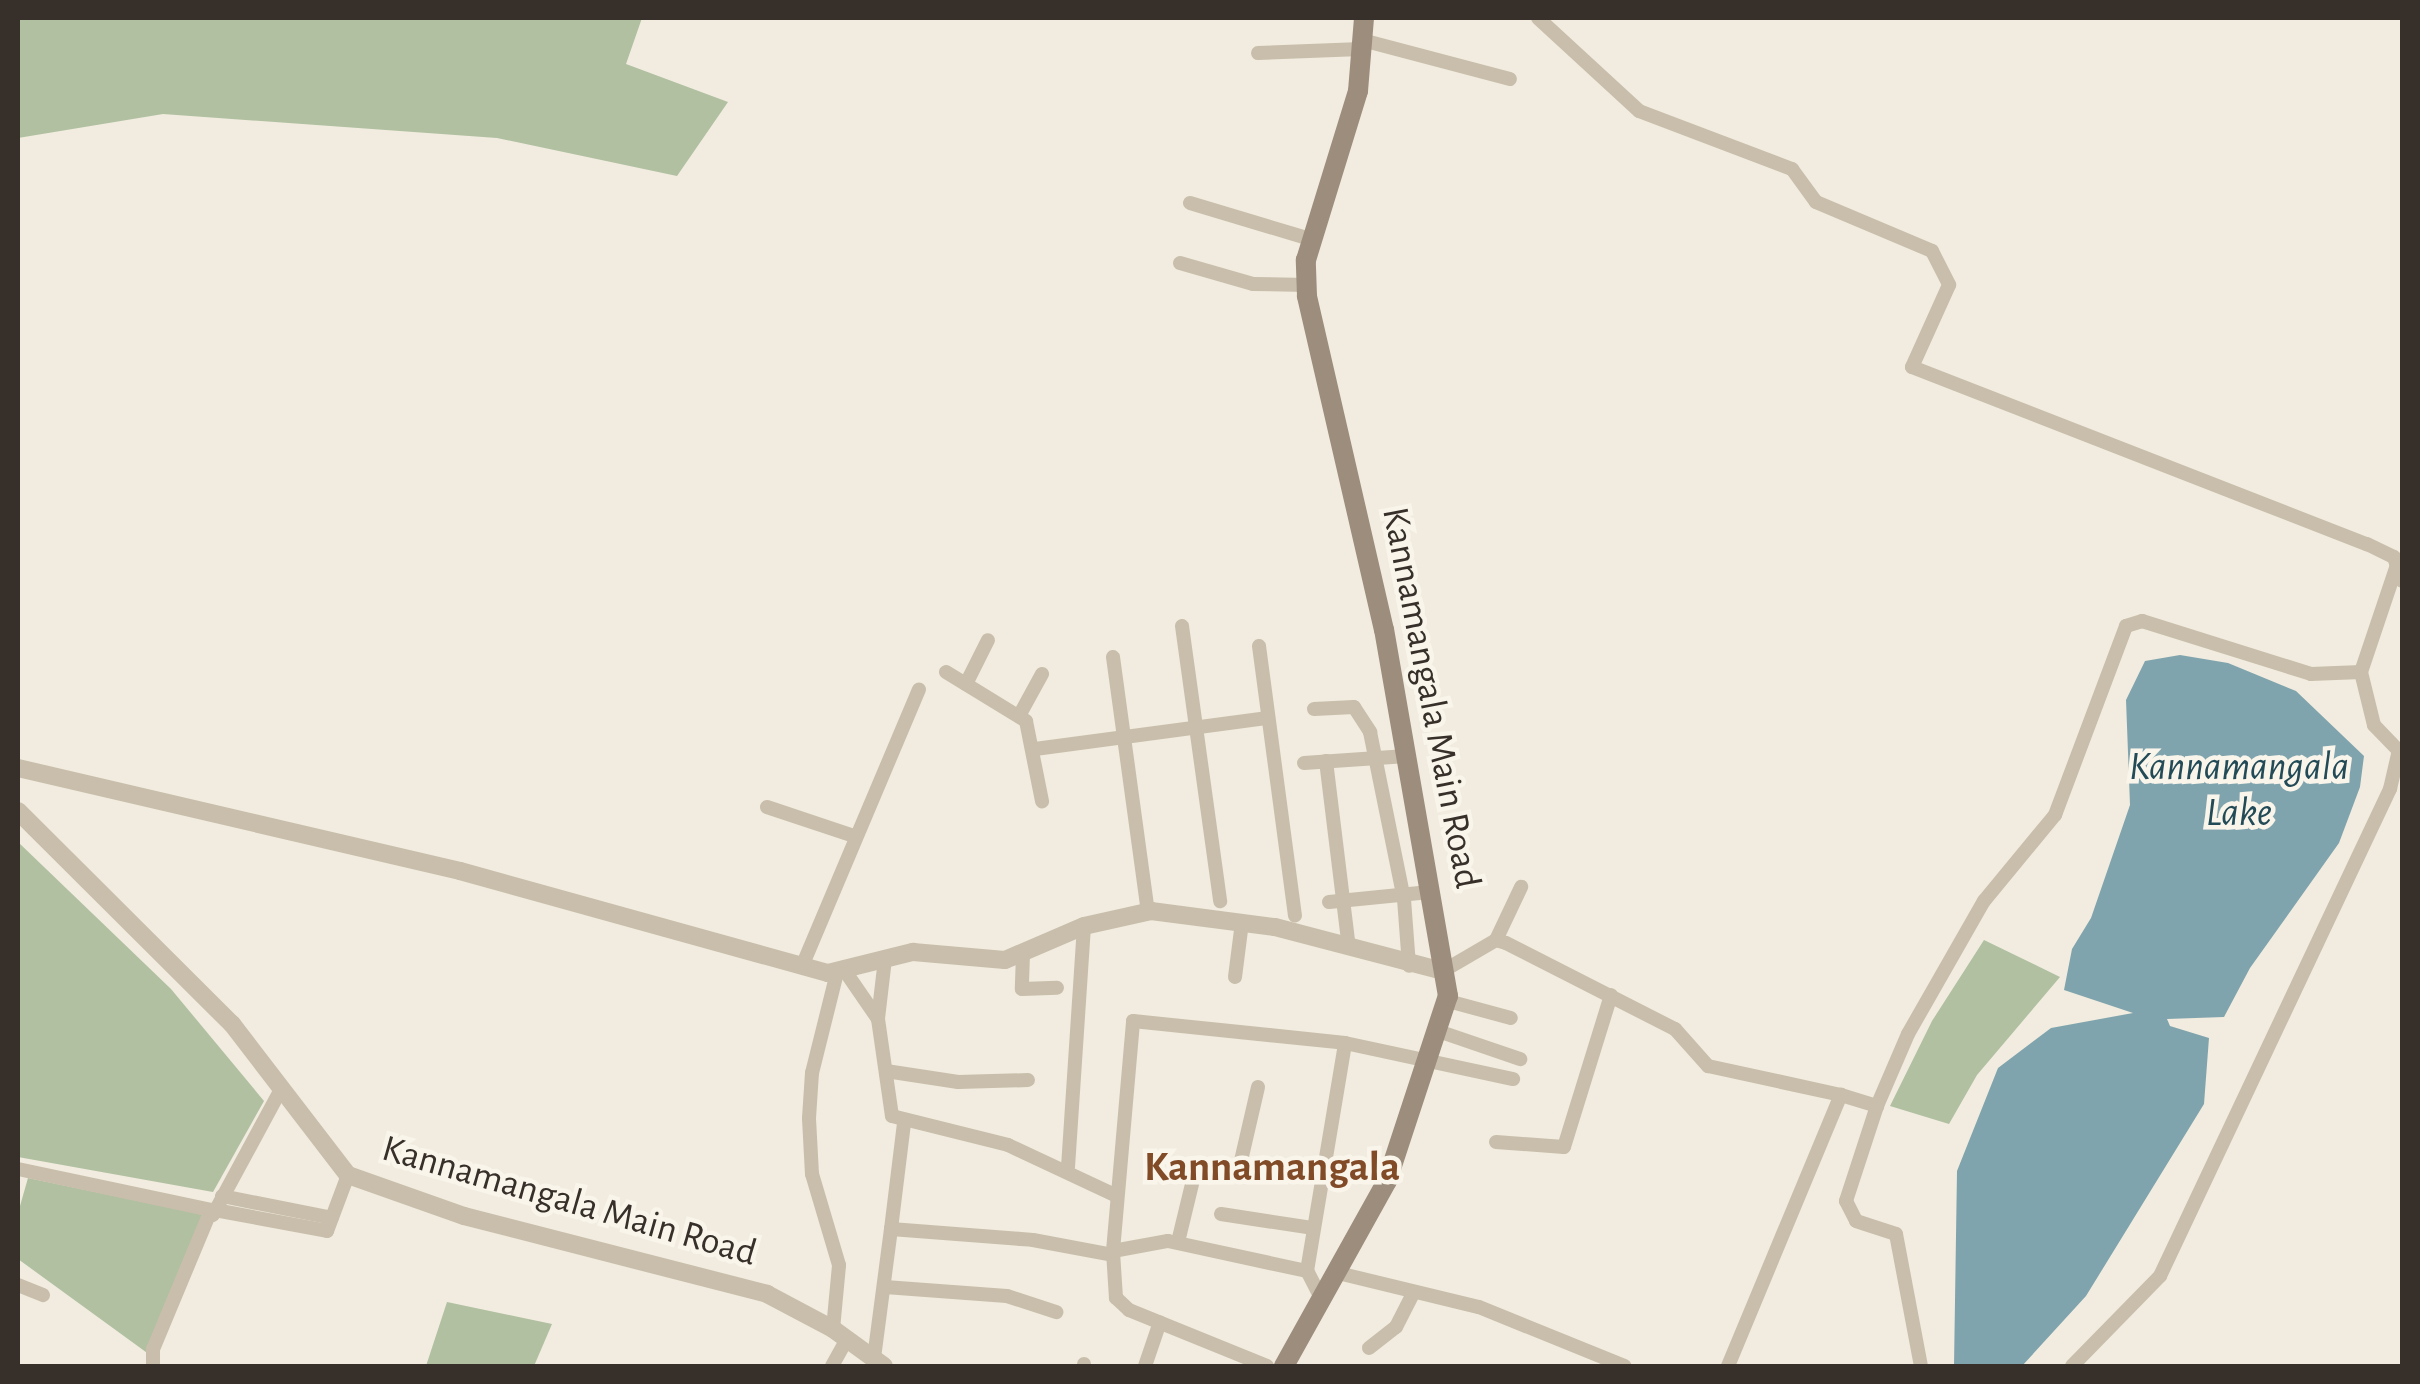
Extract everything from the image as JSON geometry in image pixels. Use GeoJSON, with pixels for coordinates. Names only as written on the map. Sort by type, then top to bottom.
{"type":"FeatureCollection","features":[{"type":"Feature","properties":{"kind":"main road","name":"Kannamangala Main Road"},"geometry":{"type":"LineString","coordinates":[[1284,1366],[1386,1181],[1424,1058],[1448,1000],[1407,756],[1347,449],[1307,285],[1313,240],[1358,91],[1364,18]]}},
{"type":"Feature","properties":{"kind":"street"},"geometry":{"type":"LineString","coordinates":[[1538,18],[1638,111],[1792,168],[1816,202],[1932,251],[1949,284],[1912,367],[2394,557],[2399,574],[2362,672],[2374,725],[2401,752],[2390,789],[2160,1276],[2072,1366]]}},
{"type":"Feature","properties":{"kind":"street"},"geometry":{"type":"LineString","coordinates":[[1258,53],[1362,44],[1510,79]]}},
{"type":"Feature","properties":{"kind":"street"},"geometry":{"type":"LineString","coordinates":[[1190,203],[1313,240]]}},
{"type":"Feature","properties":{"kind":"street"},"geometry":{"type":"LineString","coordinates":[[1180,263],[1253,284],[1307,285]]}},
{"type":"Feature","properties":{"kind":"street"},"geometry":{"type":"LineString","coordinates":[[1921,1366],[1896,1234],[1856,1221],[1846,1201],[1877,1106],[1908,1034],[1984,901],[2055,815],[2126,626],[2142,621],[2311,674],[2362,672]]}},
{"type":"Feature","properties":{"kind":"street"},"geometry":{"type":"LineString","coordinates":[[1182,626],[1220,902]]}},
{"type":"Feature","properties":{"kind":"street"},"geometry":{"type":"LineString","coordinates":[[966,684],[988,640]]}},
{"type":"Feature","properties":{"kind":"street"},"geometry":{"type":"LineString","coordinates":[[1259,646],[1296,916]]}},
{"type":"Feature","properties":{"kind":"street"},"geometry":{"type":"LineString","coordinates":[[1113,657],[1148,912]]}},
{"type":"Feature","properties":{"kind":"street"},"geometry":{"type":"LineString","coordinates":[[946,672],[1026,721],[1035,750],[1042,802]]}},
{"type":"Feature","properties":{"kind":"street"},"geometry":{"type":"LineString","coordinates":[[1018,716],[1042,674]]}},
{"type":"Feature","properties":{"kind":"street"},"geometry":{"type":"LineString","coordinates":[[803,964],[918,690]]}},
{"type":"Feature","properties":{"kind":"street"},"geometry":{"type":"LineString","coordinates":[[1314,709],[1354,707],[1377,760],[1409,966]]}},
{"type":"Feature","properties":{"kind":"street"},"geometry":{"type":"LineString","coordinates":[[1035,750],[1268,718]]}},
{"type":"Feature","properties":{"kind":"street"},"geometry":{"type":"LineString","coordinates":[[1304,763],[1407,756]]}},
{"type":"Feature","properties":{"kind":"street"},"geometry":{"type":"LineString","coordinates":[[1326,760],[1346,900],[1348,948]]}},
{"type":"Feature","properties":{"kind":"street"},"geometry":{"type":"LineString","coordinates":[[18,768],[460,871],[841,972],[913,952],[1005,960],[1084,926],[1148,912],[1242,922],[1409,966],[1443,971],[1496,940],[1521,887]]}},
{"type":"Feature","properties":{"kind":"street"},"geometry":{"type":"LineString","coordinates":[[767,807],[854,836]]}},
{"type":"Feature","properties":{"kind":"street","name":"Kannamangala Main Road"},"geometry":{"type":"LineString","coordinates":[[18,811],[207,996],[348,1175],[464,1216],[767,1294],[840,1334],[879,1362]]}},
{"type":"Feature","properties":{"kind":"street"},"geometry":{"type":"LineString","coordinates":[[1328,902],[1398,892],[1430,892]]}},
{"type":"Feature","properties":{"kind":"street"},"geometry":{"type":"LineString","coordinates":[[1235,977],[1242,922]]}},
{"type":"Feature","properties":{"kind":"street"},"geometry":{"type":"LineString","coordinates":[[1068,1167],[1084,926]]}},
{"type":"Feature","properties":{"kind":"street"},"geometry":{"type":"LineString","coordinates":[[1496,940],[1675,1029],[1708,1066],[1877,1106]]}},
{"type":"Feature","properties":{"kind":"street"},"geometry":{"type":"LineString","coordinates":[[1023,954],[1022,989],[1058,988]]}},
{"type":"Feature","properties":{"kind":"street"},"geometry":{"type":"LineString","coordinates":[[885,959],[878,1020],[889,1111],[904,1122],[1008,1144],[1068,1167],[1117,1196]]}},
{"type":"Feature","properties":{"kind":"street"},"geometry":{"type":"LineString","coordinates":[[841,972],[878,1020]]}},
{"type":"Feature","properties":{"kind":"street"},"geometry":{"type":"LineString","coordinates":[[832,1366],[840,1334],[839,1265],[812,1174],[809,1118],[812,1073],[841,972]]}},
{"type":"Feature","properties":{"kind":"street"},"geometry":{"type":"LineString","coordinates":[[1496,1142],[1564,1147],[1611,995]]}},
{"type":"Feature","properties":{"kind":"street"},"geometry":{"type":"LineString","coordinates":[[1448,1000],[1511,1018]]}},
{"type":"Feature","properties":{"kind":"street"},"geometry":{"type":"LineString","coordinates":[[1267,1366],[1120,1304],[1113,1253],[1133,1021],[1345,1043],[1514,1079]]}},
{"type":"Feature","properties":{"kind":"street"},"geometry":{"type":"LineString","coordinates":[[1438,1031],[1520,1059]]}},
{"type":"Feature","properties":{"kind":"street"},"geometry":{"type":"LineString","coordinates":[[1321,1298],[1307,1270],[1345,1043]]}},
{"type":"Feature","properties":{"kind":"street"},"geometry":{"type":"LineString","coordinates":[[886,1071],[958,1082],[1028,1080]]}},
{"type":"Feature","properties":{"kind":"street"},"geometry":{"type":"LineString","coordinates":[[1178,1242],[1194,1176],[1240,1165],[1258,1087]]}},
{"type":"Feature","properties":{"kind":"street"},"geometry":{"type":"LineString","coordinates":[[153,1366],[156,1342],[217,1207],[280,1088]]}},
{"type":"Feature","properties":{"kind":"street"},"geometry":{"type":"LineString","coordinates":[[1728,1366],[1841,1095]]}},
{"type":"Feature","properties":{"kind":"street"},"geometry":{"type":"LineString","coordinates":[[879,1362],[904,1122]]}},
{"type":"Feature","properties":{"kind":"street"},"geometry":{"type":"LineString","coordinates":[[18,1169],[325,1232],[348,1175]]}},
{"type":"Feature","properties":{"kind":"street"},"geometry":{"type":"LineString","coordinates":[[1221,1214],[1312,1228]]}},
{"type":"Feature","properties":{"kind":"street"},"geometry":{"type":"LineString","coordinates":[[891,1229],[1033,1240],[1113,1253],[1178,1242],[1307,1270]]}},
{"type":"Feature","properties":{"kind":"street"},"geometry":{"type":"LineString","coordinates":[[1338,1274],[1479,1308],[1624,1366]]}},
{"type":"Feature","properties":{"kind":"street"},"geometry":{"type":"LineString","coordinates":[[18,1286],[43,1295]]}},
{"type":"Feature","properties":{"kind":"street"},"geometry":{"type":"LineString","coordinates":[[884,1287],[1007,1296],[1056,1312]]}},
{"type":"Feature","properties":{"kind":"street"},"geometry":{"type":"LineString","coordinates":[[1368,1348],[1396,1327],[1414,1292]]}},
{"type":"Feature","properties":{"kind":"street"},"geometry":{"type":"LineString","coordinates":[[1145,1366],[1160,1322]]}},
{"type":"Feature","properties":{"kind":"green space"},"geometry":{"type":"Polygon","coordinates":[[[18,18],[642,18],[626,64],[728,102],[677,176],[497,138],[163,114],[18,138],[18,18]]]}},
{"type":"Feature","properties":{"kind":"green space"},"geometry":{"type":"Polygon","coordinates":[[[18,842],[171,989],[264,1101],[213,1192],[18,1157],[18,842]]]}},
{"type":"Feature","properties":{"kind":"green space"},"geometry":{"type":"Polygon","coordinates":[[[1984,940],[2060,977],[1977,1075],[1949,1124],[1890,1106],[1932,1021],[1984,940]]]}},
{"type":"Feature","properties":{"kind":"green space"},"geometry":{"type":"Polygon","coordinates":[[[28,1178],[206,1215],[150,1355],[18,1259],[18,1213],[28,1178]]]}},
{"type":"Feature","properties":{"kind":"green space"},"geometry":{"type":"Polygon","coordinates":[[[447,1302],[552,1324],[534,1366],[426,1366],[447,1302]]]}},
{"type":"Feature","properties":{"kind":"water","name":"Kannamangala Lake"},"geometry":{"type":"Polygon","coordinates":[[[2180,655],[2228,663],[2296,691],[2364,756],[2360,787],[2339,843],[2250,968],[2224,1017],[2167,1019],[2170,1026],[2209,1038],[2204,1104],[2086,1296],[2022,1366],[1954,1366],[1957,1171],[1998,1068],[2051,1028],[2133,1013],[2064,990],[2072,949],[2091,918],[2130,805],[2126,700],[2145,661],[2180,655]]]}},
{"type":"Feature","properties":{"kind":"district","name":"Kannamangala"},"geometry":{"type":"Point","coordinates":[1272,1167]}}]}
